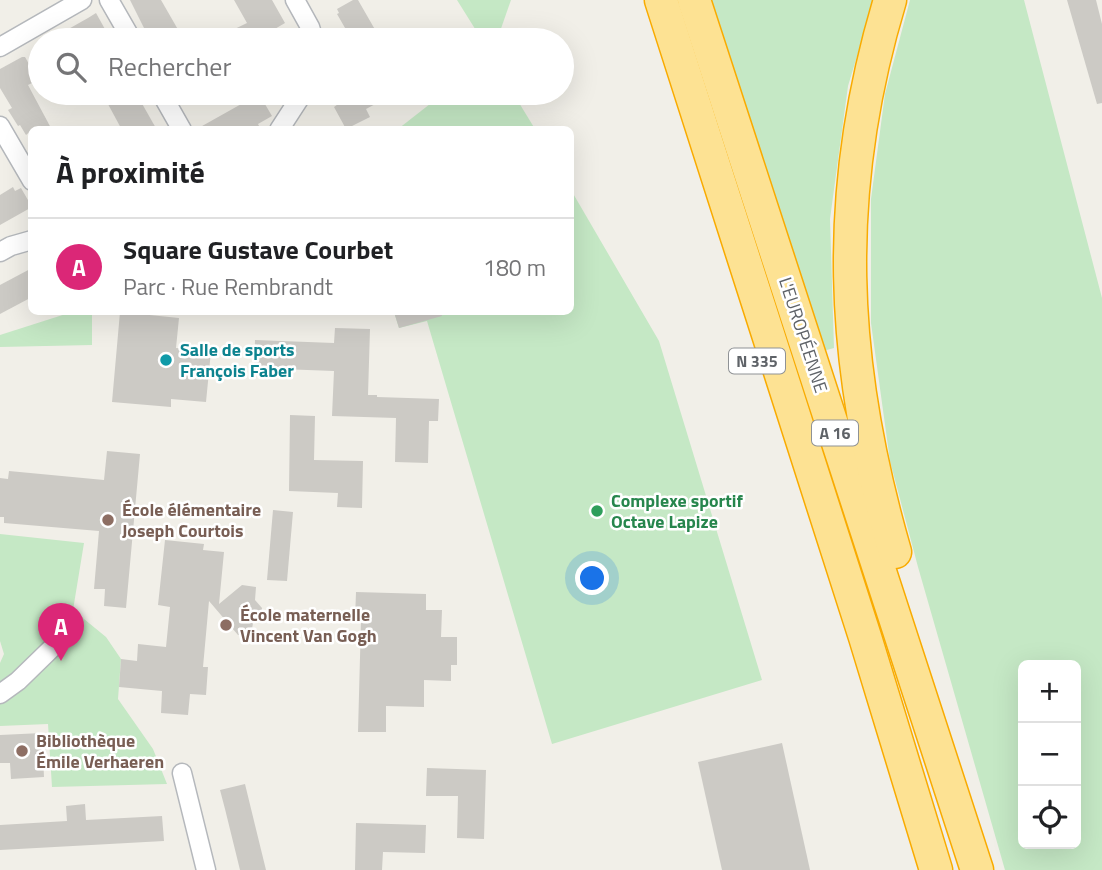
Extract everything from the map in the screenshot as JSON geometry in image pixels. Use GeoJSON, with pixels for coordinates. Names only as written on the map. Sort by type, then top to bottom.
{"type":"FeatureCollection","features":[{"type":"Feature","properties":{"kind":"highway","name":"N 335"},"geometry":{"type":"LineString","coordinates":[[640,0],[760,368],[865,637]]}},
{"type":"Feature","properties":{"kind":"highway","name":"L'EUROPÉENNE"},"geometry":{"type":"LineString","coordinates":[[661,0],[865,637],[936,870]]}},
{"type":"Feature","properties":{"kind":"highway","name":"L'EUROPÉENNE"},"geometry":{"type":"LineString","coordinates":[[694,0],[976,868]]}},
{"type":"Feature","properties":{"kind":"highway"},"geometry":{"type":"LineString","coordinates":[[890,0],[868,85],[853,180],[849,259],[853,349],[866,435],[880,498],[921,645],[976,868]]}},
{"type":"Feature","properties":{"kind":"street"},"geometry":{"type":"LineString","coordinates":[[33,28],[82,0]]}},
{"type":"Feature","properties":{"kind":"street"},"geometry":{"type":"LineString","coordinates":[[109,0],[125,28]]}},
{"type":"Feature","properties":{"kind":"street"},"geometry":{"type":"LineString","coordinates":[[295,0],[310,28]]}},
{"type":"Feature","properties":{"kind":"street"},"geometry":{"type":"LineString","coordinates":[[0,47],[28,31]]}},
{"type":"Feature","properties":{"kind":"street"},"geometry":{"type":"LineString","coordinates":[[168,105],[180,126]]}},
{"type":"Feature","properties":{"kind":"street"},"geometry":{"type":"LineString","coordinates":[[282,126],[295,105]]}},
{"type":"Feature","properties":{"kind":"street"},"geometry":{"type":"LineString","coordinates":[[0,125],[28,174]]}},
{"type":"Feature","properties":{"kind":"street"},"geometry":{"type":"LineString","coordinates":[[0,252],[28,241]]}},
{"type":"Feature","properties":{"kind":"street"},"geometry":{"type":"LineString","coordinates":[[0,694],[18,681],[55,645]]}},
{"type":"Feature","properties":{"kind":"street"},"geometry":{"type":"LineString","coordinates":[[182,773],[206,870]]}},
{"type":"Feature","properties":{"kind":"green space"},"geometry":{"type":"Polygon","coordinates":[[[457,0],[511,0],[501,28],[474,28],[457,0]]]}},
{"type":"Feature","properties":{"kind":"green space"},"geometry":{"type":"Polygon","coordinates":[[[711,0],[874,0],[848,86],[830,219],[834,348],[823,351],[711,0]]]}},
{"type":"Feature","properties":{"kind":"green space"},"geometry":{"type":"Polygon","coordinates":[[[910,0],[1024,0],[1102,298],[1102,870],[1005,870],[890,461],[871,323],[871,199],[885,94],[910,0]]]}},
{"type":"Feature","properties":{"kind":"green space"},"geometry":{"type":"Polygon","coordinates":[[[429,105],[520,105],[533,126],[402,126],[429,105]]]}},
{"type":"Feature","properties":{"kind":"green space","name":"Complexe sportif Octave Lapize"},"geometry":{"type":"Polygon","coordinates":[[[574,195],[659,341],[762,680],[552,744],[427,321],[399,328],[395,315],[574,315],[574,195]]]}},
{"type":"Feature","properties":{"kind":"green space"},"geometry":{"type":"Polygon","coordinates":[[[63,315],[92,315],[92,345],[0,347],[0,335],[63,315]]]}},
{"type":"Feature","properties":{"kind":"green space"},"geometry":{"type":"Polygon","coordinates":[[[0,534],[84,543],[73,610],[106,637],[121,659],[118,699],[153,749],[167,784],[52,787],[48,724],[0,726],[0,663],[4,654],[0,641],[0,534]]]}},
{"type":"Feature","properties":{"kind":"building"},"geometry":{"type":"Polygon","coordinates":[[[130,0],[161,0],[177,28],[144,28],[130,0]]]}},
{"type":"Feature","properties":{"kind":"building"},"geometry":{"type":"Polygon","coordinates":[[[234,0],[272,0],[285,23],[276,28],[237,28],[247,23],[234,0]]]}},
{"type":"Feature","properties":{"kind":"building"},"geometry":{"type":"Polygon","coordinates":[[[358,0],[374,28],[345,28],[337,9],[358,0]]]}},
{"type":"Feature","properties":{"kind":"building"},"geometry":{"type":"Polygon","coordinates":[[[1067,0],[1096,0],[1102,24],[1102,103],[1097,104],[1067,0]]]}},
{"type":"Feature","properties":{"kind":"building"},"geometry":{"type":"Polygon","coordinates":[[[96,13],[104,28],[70,28],[96,13]]]}},
{"type":"Feature","properties":{"kind":"building"},"geometry":{"type":"Polygon","coordinates":[[[25,57],[28,62],[28,105],[39,105],[50,126],[28,126],[26,135],[20,125],[18,126],[8,110],[12,108],[0,88],[0,69],[25,57]]]}},
{"type":"Feature","properties":{"kind":"building"},"geometry":{"type":"Polygon","coordinates":[[[108,105],[143,105],[155,126],[120,126],[108,105]]]}},
{"type":"Feature","properties":{"kind":"building"},"geometry":{"type":"Polygon","coordinates":[[[239,105],[266,105],[272,116],[258,124],[259,126],[202,126],[239,105]]]}},
{"type":"Feature","properties":{"kind":"building"},"geometry":{"type":"Polygon","coordinates":[[[374,105],[366,109],[370,117],[352,126],[344,126],[334,107],[374,105]]]}},
{"type":"Feature","properties":{"kind":"building"},"geometry":{"type":"Polygon","coordinates":[[[13,187],[15,191],[21,188],[28,200],[28,209],[0,225],[0,195],[13,187]]]}},
{"type":"Feature","properties":{"kind":"building"},"geometry":{"type":"Polygon","coordinates":[[[28,270],[28,299],[0,314],[0,285],[28,270]]]}},
{"type":"Feature","properties":{"kind":"building","name":"Salle de sports François Faber"},"geometry":{"type":"Polygon","coordinates":[[[120,315],[179,318],[176,348],[211,351],[206,402],[171,399],[171,407],[112,402],[120,315]]]}},
{"type":"Feature","properties":{"kind":"building"},"geometry":{"type":"Polygon","coordinates":[[[395,315],[442,315],[442,316],[399,328],[395,315]]]}},
{"type":"Feature","properties":{"kind":"building"},"geometry":{"type":"Polygon","coordinates":[[[335,328],[370,329],[368,395],[439,399],[438,421],[429,421],[428,463],[395,462],[396,418],[332,416],[334,371],[254,368],[255,340],[334,343],[335,328]]]}},
{"type":"Feature","properties":{"kind":"building"},"geometry":{"type":"Polygon","coordinates":[[[290,415],[315,416],[314,460],[363,461],[362,508],[337,507],[338,493],[289,491],[290,415]]]}},
{"type":"Feature","properties":{"kind":"building"},"geometry":{"type":"Polygon","coordinates":[[[107,451],[140,454],[126,608],[104,606],[105,589],[94,589],[99,531],[4,523],[4,517],[0,517],[0,478],[8,479],[9,471],[104,480],[107,451]]]}},
{"type":"Feature","properties":{"kind":"building"},"geometry":{"type":"Polygon","coordinates":[[[273,510],[293,512],[287,581],[267,580],[273,510]]]}},
{"type":"Feature","properties":{"kind":"building"},"geometry":{"type":"Polygon","coordinates":[[[165,540],[204,544],[203,550],[224,552],[219,604],[242,585],[256,587],[255,600],[262,608],[261,616],[253,623],[251,635],[238,635],[209,601],[203,667],[208,667],[206,695],[190,694],[188,715],[161,713],[162,691],[119,687],[121,659],[137,661],[138,644],[166,647],[170,607],[158,605],[165,540]]]}},
{"type":"Feature","properties":{"kind":"building"},"geometry":{"type":"Polygon","coordinates":[[[356,592],[426,594],[426,610],[442,610],[441,637],[457,637],[457,665],[451,665],[451,681],[424,680],[424,707],[386,706],[386,732],[358,732],[361,620],[355,620],[356,592]]]}},
{"type":"Feature","properties":{"kind":"building"},"geometry":{"type":"Polygon","coordinates":[[[42,733],[44,777],[11,779],[10,763],[0,763],[0,735],[42,733]]]}},
{"type":"Feature","properties":{"kind":"building"},"geometry":{"type":"Polygon","coordinates":[[[782,743],[810,870],[722,870],[698,762],[782,743]]]}},
{"type":"Feature","properties":{"kind":"building"},"geometry":{"type":"Polygon","coordinates":[[[427,768],[486,770],[484,839],[457,838],[458,796],[426,796],[427,768]]]}},
{"type":"Feature","properties":{"kind":"building"},"geometry":{"type":"Polygon","coordinates":[[[245,784],[266,870],[240,870],[220,790],[245,784]]]}},
{"type":"Feature","properties":{"kind":"building"},"geometry":{"type":"Polygon","coordinates":[[[85,804],[86,820],[162,816],[164,841],[0,850],[0,825],[67,821],[66,806],[85,804]]]}},
{"type":"Feature","properties":{"kind":"building"},"geometry":{"type":"Polygon","coordinates":[[[356,823],[426,825],[425,853],[383,852],[382,870],[355,870],[356,823]]]}},
{"type":"Feature","properties":{"kind":"place","name":"Salle de sports François Faber"},"geometry":{"type":"Point","coordinates":[166,360]}},
{"type":"Feature","properties":{"kind":"place","name":"Complexe sportif Octave Lapize"},"geometry":{"type":"Point","coordinates":[597,511]}},
{"type":"Feature","properties":{"kind":"place","name":"École élémentaire Joseph Courtois"},"geometry":{"type":"Point","coordinates":[108,520]}},
{"type":"Feature","properties":{"kind":"place","name":"École maternelle Vincent Van Gogh"},"geometry":{"type":"Point","coordinates":[226,625]}},
{"type":"Feature","properties":{"kind":"place","name":"Square Gustave Courbet"},"geometry":{"type":"Point","coordinates":[61,661]}},
{"type":"Feature","properties":{"kind":"place","name":"Bibliothèque Émile Verhaeren"},"geometry":{"type":"Point","coordinates":[22,751]}}]}
